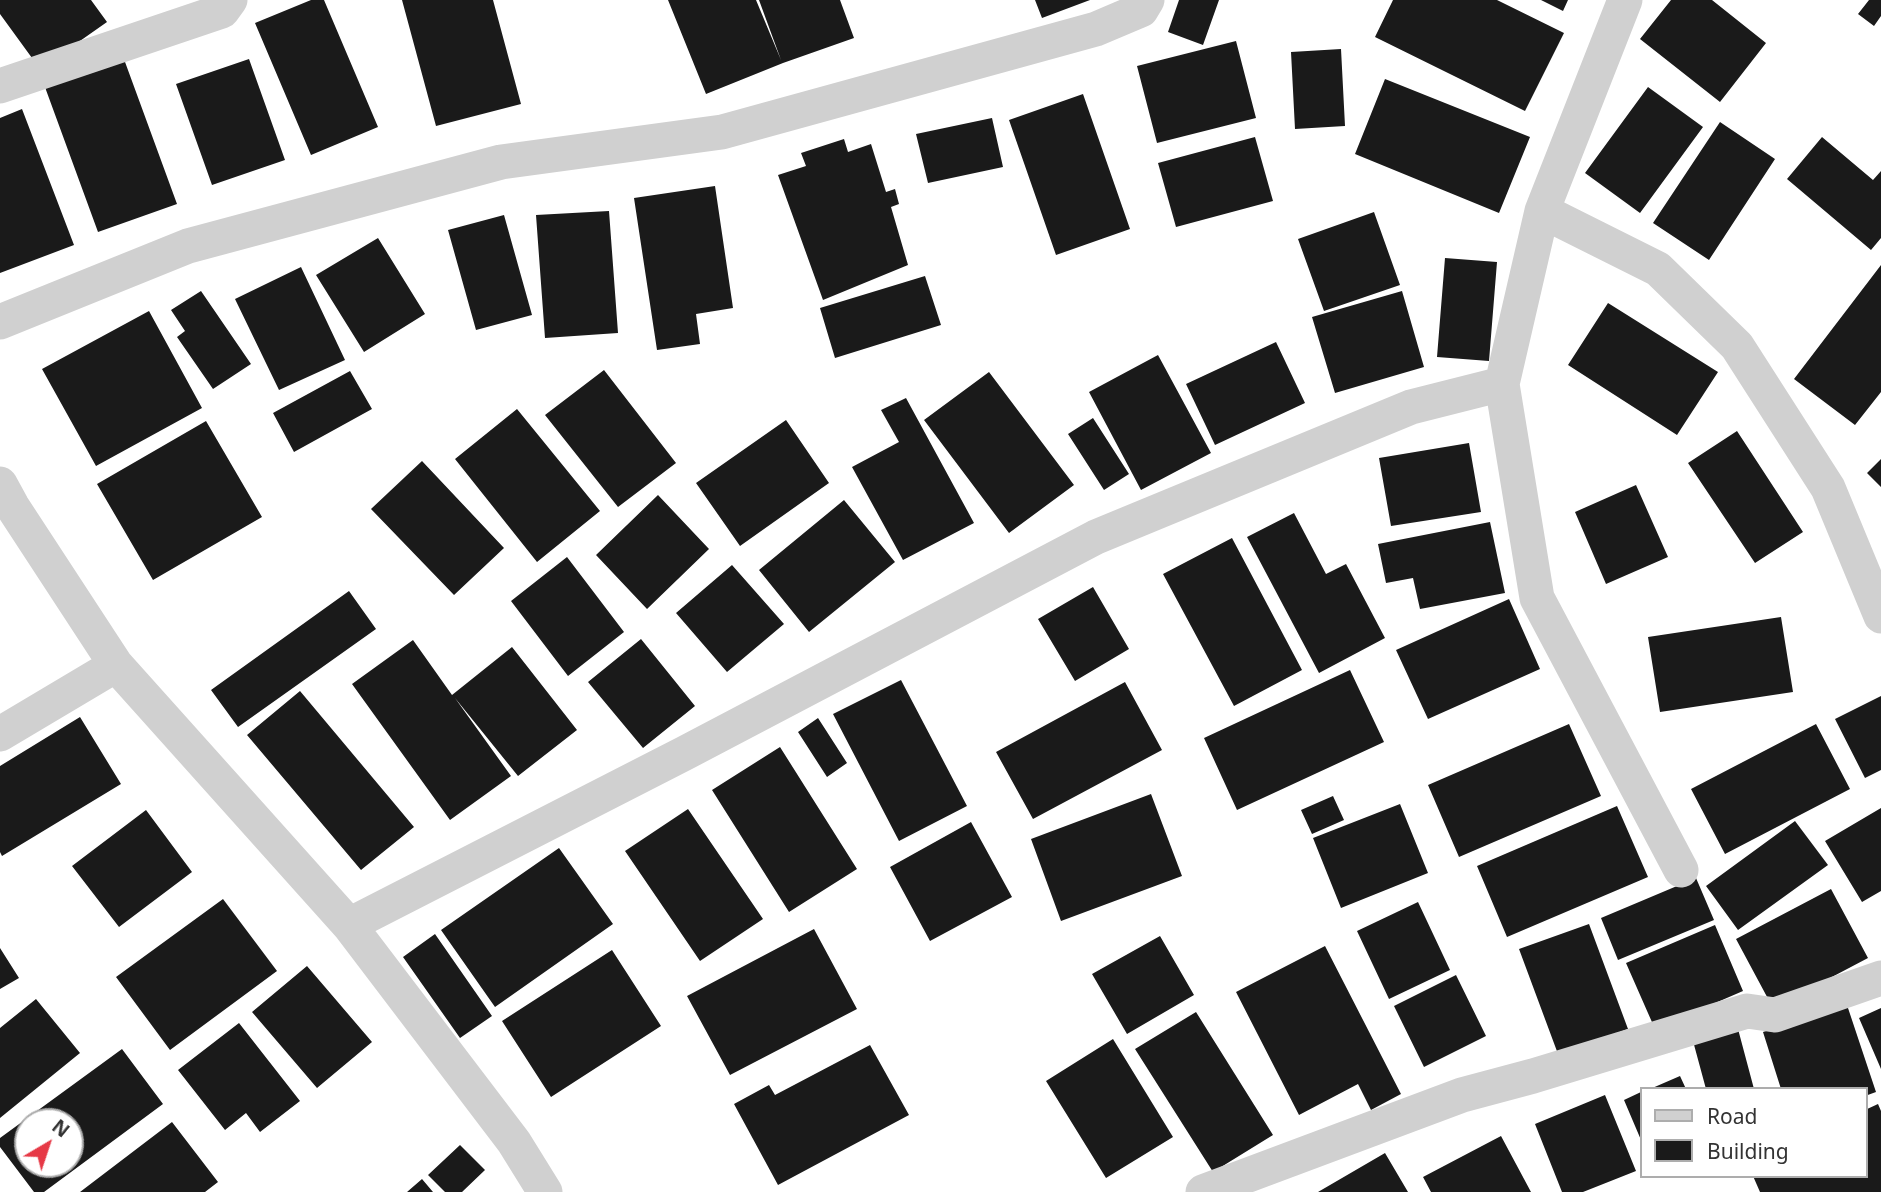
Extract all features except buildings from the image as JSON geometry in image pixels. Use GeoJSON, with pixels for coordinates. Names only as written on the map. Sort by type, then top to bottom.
{"type":"FeatureCollection","features":[{"type":"Feature","properties":{"kind":"street"},"geometry":{"type":"LineString","coordinates":[[0,86],[222,12],[230,0]]}},
{"type":"Feature","properties":{"kind":"street"},"geometry":{"type":"LineString","coordinates":[[0,322],[188,246],[501,162],[722,132],[1096,29],[1141,10],[1147,0]]}},
{"type":"Feature","properties":{"kind":"street"},"geometry":{"type":"LineString","coordinates":[[1625,0],[1542,211],[1503,384],[1537,598],[1681,870]]}},
{"type":"Feature","properties":{"kind":"street"},"geometry":{"type":"LineString","coordinates":[[1542,211],[1658,269],[1737,345],[1828,488],[1877,594]]}},
{"type":"Feature","properties":{"kind":"street"},"geometry":{"type":"LineString","coordinates":[[349,925],[1096,537],[1411,407],[1503,384]]}},
{"type":"Feature","properties":{"kind":"street"},"geometry":{"type":"LineString","coordinates":[[0,484],[116,665],[349,925],[514,1142],[545,1192]]}},
{"type":"Feature","properties":{"kind":"street"},"geometry":{"type":"LineString","coordinates":[[0,734],[116,665]]}},
{"type":"Feature","properties":{"kind":"street"},"geometry":{"type":"LineString","coordinates":[[1203,1192],[1462,1095],[1747,1011],[1775,1016],[1881,978]]}}]}
